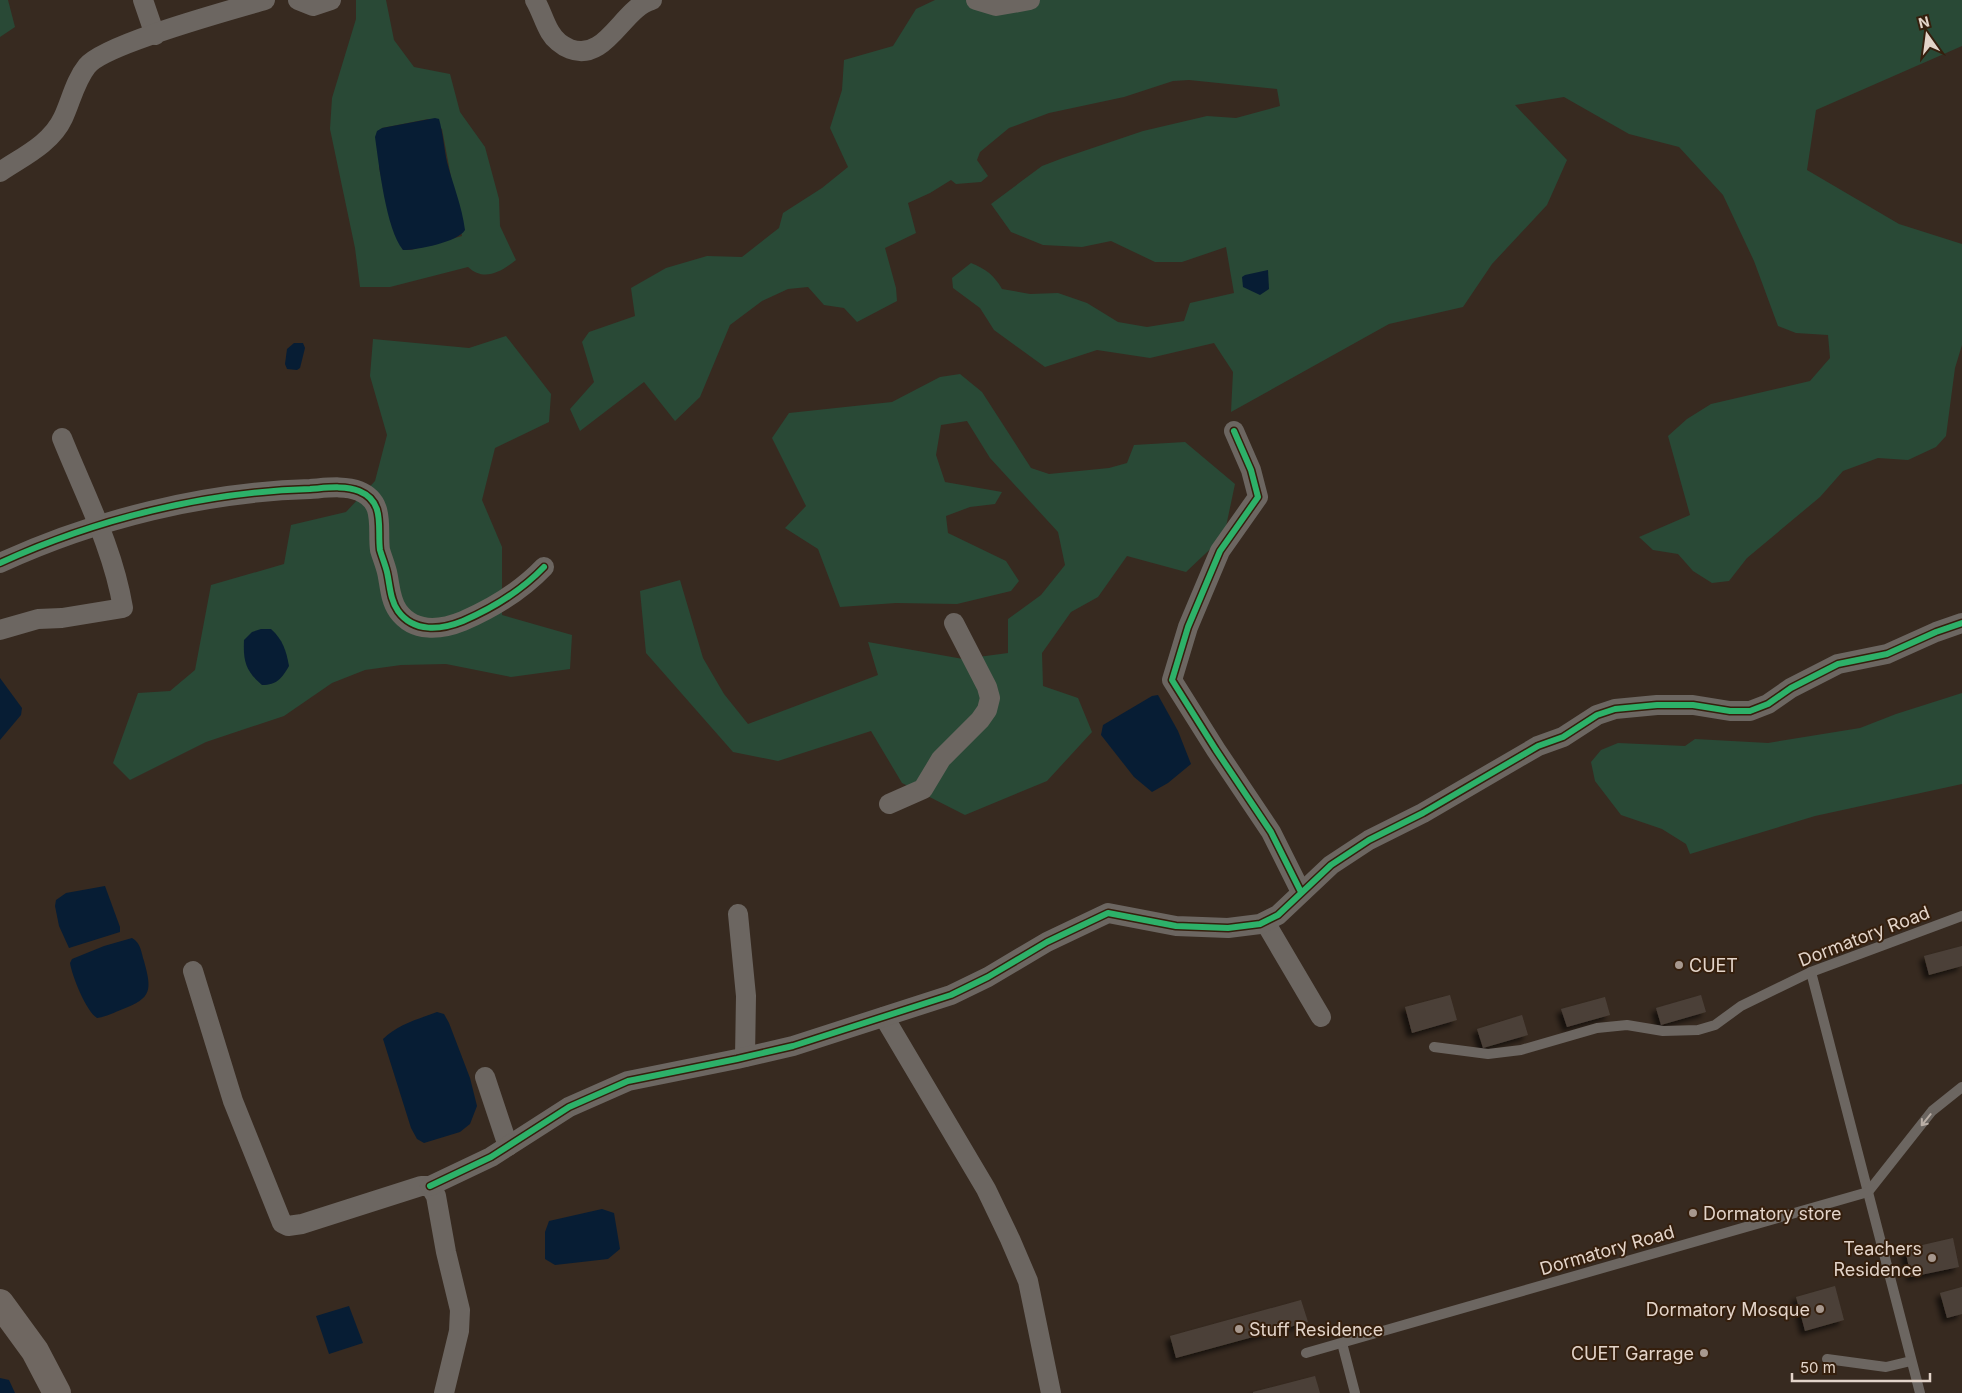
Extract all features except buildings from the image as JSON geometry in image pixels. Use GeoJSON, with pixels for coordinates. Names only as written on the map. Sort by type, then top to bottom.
{"type":"FeatureCollection","features":[{"type":"Feature","properties":{"kind":"main road"},"geometry":{"type":"LineString","coordinates":[[0,1303],[35,1351],[57,1393]]}},
{"type":"Feature","properties":{"kind":"street"},"geometry":{"type":"LineString","coordinates":[[142,0],[155,35]]}},
{"type":"Feature","properties":{"kind":"street"},"geometry":{"type":"LineString","coordinates":[[0,172],[45,142],[62,120],[87,65],[121,45],[264,0]]}},
{"type":"Feature","properties":{"kind":"street"},"geometry":{"type":"LineString","coordinates":[[298,0],[313,6],[331,0]]}},
{"type":"Feature","properties":{"kind":"street"},"geometry":{"type":"LineString","coordinates":[[535,0],[550,32],[560,43],[575,51],[584,51],[608,38],[636,8],[644,2],[652,0]]}},
{"type":"Feature","properties":{"kind":"street"},"geometry":{"type":"LineString","coordinates":[[976,0],[996,6],[1030,0]]}},
{"type":"Feature","properties":{"kind":"street"},"geometry":{"type":"LineString","coordinates":[[1234,431],[1251,470],[1258,497],[1220,551],[1188,627],[1172,680],[1271,832],[1302,892]]}},
{"type":"Feature","properties":{"kind":"street"},"geometry":{"type":"LineString","coordinates":[[0,630],[38,618],[62,618],[123,608],[118,581],[101,526],[89,506],[62,438]]}},
{"type":"Feature","properties":{"kind":"street"},"geometry":{"type":"LineString","coordinates":[[0,563],[26,551],[157,509],[269,490],[354,489],[369,497],[378,513],[381,532],[380,550],[391,595],[398,610],[415,624],[426,628],[438,629],[469,618],[516,592],[544,567]]}},
{"type":"Feature","properties":{"kind":"street"},"geometry":{"type":"LineString","coordinates":[[889,804],[923,789],[941,759],[980,720],[987,710],[990,698],[987,687],[954,622]]}},
{"type":"Feature","properties":{"kind":"street"},"geometry":{"type":"LineString","coordinates":[[193,971],[233,1101],[282,1223],[288,1226],[302,1224],[421,1186],[430,1186],[491,1157],[569,1107],[628,1080],[745,1058],[793,1046],[951,995],[988,977],[1047,942],[1108,913],[1176,926],[1228,928],[1260,924],[1278,915],[1331,865],[1369,840],[1423,813],[1538,746],[1563,737],[1597,715],[1615,709],[1657,705],[1693,705],[1730,711],[1750,711],[1768,704],[1791,688],[1838,664],[1887,654],[1936,632],[1962,623]]}},
{"type":"Feature","properties":{"kind":"street"},"geometry":{"type":"LineString","coordinates":[[738,914],[746,996],[745,1058]]}},
{"type":"Feature","properties":{"kind":"street"},"geometry":{"type":"LineString","coordinates":[[1265,922],[1320,1017]]}},
{"type":"Feature","properties":{"kind":"street"},"geometry":{"type":"LineString","coordinates":[[884,1017],[986,1189],[1010,1239],[1028,1281],[1051,1393]]}},
{"type":"Feature","properties":{"kind":"street"},"geometry":{"type":"LineString","coordinates":[[485,1077],[508,1146]]}},
{"type":"Feature","properties":{"kind":"street"},"geometry":{"type":"LineString","coordinates":[[430,1186],[436,1196],[446,1252],[460,1310],[458,1331],[444,1393]]}},
{"type":"Feature","properties":{"kind":"lane","name":"Dormatory Road"},"geometry":{"type":"LineString","coordinates":[[1434,1047],[1488,1054],[1521,1050],[1597,1028],[1627,1025],[1663,1031],[1698,1030],[1715,1025],[1742,1006],[1811,972],[1962,916]]}},
{"type":"Feature","properties":{"kind":"lane"},"geometry":{"type":"LineString","coordinates":[[1811,972],[1920,1393]]}},
{"type":"Feature","properties":{"kind":"lane"},"geometry":{"type":"LineString","coordinates":[[1868,1192],[1932,1112],[1962,1087]]}},
{"type":"Feature","properties":{"kind":"lane","name":"Dormatory Road"},"geometry":{"type":"LineString","coordinates":[[1306,1353],[1868,1192]]}},
{"type":"Feature","properties":{"kind":"lane"},"geometry":{"type":"LineString","coordinates":[[1342,1343],[1355,1393]]}},
{"type":"Feature","properties":{"kind":"lane"},"geometry":{"type":"LineString","coordinates":[[1827,1358],[1886,1368],[1911,1361]]}},
{"type":"Feature","properties":{"kind":"green space"},"geometry":{"type":"Polygon","coordinates":[[[0,0],[8,0],[15,27],[0,37],[0,0]]]}},
{"type":"Feature","properties":{"kind":"green space"},"geometry":{"type":"Polygon","coordinates":[[[356,0],[386,0],[394,40],[414,67],[450,74],[460,112],[485,147],[499,199],[500,226],[516,260],[504,268],[486,275],[480,274],[468,267],[390,287],[360,287],[355,248],[330,129],[332,98],[356,19],[356,0]],[[428,119],[382,128],[379,168],[395,233],[403,250],[411,250],[462,236],[442,129],[428,119]]]}},
{"type":"Feature","properties":{"kind":"green space"},"geometry":{"type":"Polygon","coordinates":[[[935,0],[1962,0],[1962,46],[1816,110],[1807,170],[1899,224],[1962,244],[1962,345],[1955,368],[1946,436],[1936,447],[1908,460],[1878,458],[1843,471],[1820,497],[1747,558],[1729,581],[1712,583],[1693,571],[1678,554],[1653,550],[1639,537],[1690,515],[1668,436],[1687,419],[1711,404],[1810,381],[1830,358],[1828,335],[1796,333],[1778,326],[1754,261],[1723,195],[1679,147],[1629,134],[1564,97],[1515,105],[1567,160],[1547,205],[1492,264],[1463,307],[1389,324],[1231,412],[1233,372],[1214,343],[1150,358],[1097,350],[1045,367],[994,330],[980,308],[953,288],[952,278],[971,263],[989,273],[1002,289],[1030,294],[1058,293],[1087,303],[1118,322],[1147,327],[1184,321],[1190,303],[1234,293],[1226,247],[1182,262],[1155,262],[1111,241],[1082,247],[1043,245],[1011,232],[991,204],[1042,166],[1063,158],[1143,131],[1207,116],[1236,118],[1280,106],[1277,89],[1189,80],[1173,81],[1124,97],[1049,113],[1009,128],[980,152],[977,160],[988,176],[981,182],[956,184],[951,180],[930,193],[908,203],[916,233],[885,248],[896,288],[897,301],[857,322],[844,308],[824,305],[808,287],[788,289],[762,301],[730,325],[700,397],[675,421],[644,382],[580,431],[570,409],[594,382],[582,342],[589,332],[635,316],[631,288],[666,268],[707,256],[742,257],[779,228],[783,213],[822,188],[848,167],[830,128],[842,90],[844,60],[893,46],[916,9],[935,0]]]}},
{"type":"Feature","properties":{"kind":"green space"},"geometry":{"type":"Polygon","coordinates":[[[506,336],[551,394],[549,422],[495,448],[482,500],[502,547],[502,615],[572,635],[570,669],[511,677],[446,664],[401,665],[365,670],[332,683],[284,716],[206,742],[130,780],[113,763],[138,693],[170,691],[195,670],[211,585],[284,564],[291,525],[346,512],[375,481],[387,435],[370,376],[373,339],[469,348],[506,336]]]}},
{"type":"Feature","properties":{"kind":"green space"},"geometry":{"type":"Polygon","coordinates":[[[960,374],[982,392],[1031,468],[1049,474],[1109,468],[1127,463],[1134,445],[1185,442],[1235,484],[1224,536],[1186,572],[1127,556],[1098,597],[1071,612],[1042,653],[1043,686],[1078,698],[1092,732],[1047,781],[965,815],[902,783],[871,731],[778,761],[733,752],[646,653],[640,591],[680,580],[703,658],[724,694],[748,724],[878,675],[868,642],[963,659],[1008,653],[1008,619],[1041,595],[1065,565],[1058,532],[990,458],[967,421],[941,425],[936,455],[945,482],[1002,492],[995,504],[970,507],[946,516],[948,533],[1006,561],[1019,581],[1011,591],[957,604],[896,603],[840,607],[818,549],[785,528],[806,506],[772,438],[789,413],[892,402],[940,377],[960,374]]]}},
{"type":"Feature","properties":{"kind":"green space"},"geometry":{"type":"Polygon","coordinates":[[[1962,693],[1962,784],[1815,816],[1690,854],[1686,844],[1662,829],[1621,815],[1595,781],[1591,762],[1601,750],[1618,743],[1685,746],[1695,739],[1768,743],[1860,728],[1896,714],[1962,693]]]}},
{"type":"Feature","properties":{"kind":"water"},"geometry":{"type":"Polygon","coordinates":[[[435,118],[439,119],[442,130],[447,162],[460,204],[465,230],[446,242],[418,249],[403,250],[397,240],[388,212],[375,137],[377,131],[382,128],[435,118]]]}},
{"type":"Feature","properties":{"kind":"water"},"geometry":{"type":"Polygon","coordinates":[[[1268,270],[1269,289],[1260,295],[1243,287],[1242,277],[1268,270]]]}},
{"type":"Feature","properties":{"kind":"water"},"geometry":{"type":"Polygon","coordinates":[[[294,343],[303,343],[305,348],[300,368],[297,370],[287,369],[285,364],[287,349],[294,343]]]}},
{"type":"Feature","properties":{"kind":"water"},"geometry":{"type":"Polygon","coordinates":[[[261,629],[271,629],[278,637],[285,650],[289,666],[278,680],[267,685],[262,685],[252,675],[244,654],[244,640],[252,632],[261,629]]]}},
{"type":"Feature","properties":{"kind":"water"},"geometry":{"type":"Polygon","coordinates":[[[0,678],[22,708],[21,715],[0,740],[0,678]]]}},
{"type":"Feature","properties":{"kind":"water"},"geometry":{"type":"Polygon","coordinates":[[[1158,695],[1178,731],[1191,764],[1168,783],[1152,792],[1134,777],[1101,735],[1103,725],[1152,696],[1158,695]]]}},
{"type":"Feature","properties":{"kind":"water"},"geometry":{"type":"Polygon","coordinates":[[[105,886],[120,927],[120,932],[69,948],[59,926],[55,906],[56,900],[66,893],[105,886]]]}},
{"type":"Feature","properties":{"kind":"water"},"geometry":{"type":"Polygon","coordinates":[[[132,938],[139,945],[147,971],[149,986],[147,992],[140,1001],[133,1005],[107,1016],[97,1018],[88,1008],[80,993],[70,963],[72,959],[104,946],[132,938]]]}},
{"type":"Feature","properties":{"kind":"water"},"geometry":{"type":"Polygon","coordinates":[[[437,1012],[444,1014],[449,1023],[470,1078],[477,1106],[470,1124],[460,1132],[424,1143],[417,1139],[411,1128],[383,1039],[401,1026],[437,1012]]]}},
{"type":"Feature","properties":{"kind":"water"},"geometry":{"type":"Polygon","coordinates":[[[602,1209],[614,1213],[620,1249],[608,1259],[555,1265],[545,1259],[545,1232],[549,1221],[602,1209]]]}},
{"type":"Feature","properties":{"kind":"water"},"geometry":{"type":"Polygon","coordinates":[[[349,1306],[363,1343],[329,1354],[316,1316],[349,1306]]]}},
{"type":"Feature","properties":{"kind":"water"},"geometry":{"type":"Polygon","coordinates":[[[0,1378],[9,1380],[15,1393],[0,1393],[0,1378]]]}},
{"type":"Feature","properties":{"kind":"cycle path"},"geometry":{"type":"LineString","coordinates":[[1234,431],[1251,470],[1258,497],[1220,551],[1188,627],[1172,680],[1271,832],[1301,892]]}},
{"type":"Feature","properties":{"kind":"cycle path"},"geometry":{"type":"LineString","coordinates":[[0,563],[74,533],[113,521],[191,502],[270,491],[335,487],[359,491],[368,496],[377,509],[380,550],[393,602],[404,618],[412,623],[428,628],[437,628],[463,621],[517,591],[544,567]]}},
{"type":"Feature","properties":{"kind":"cycle path"},"geometry":{"type":"LineString","coordinates":[[430,1186],[491,1157],[569,1107],[628,1081],[793,1046],[951,995],[988,977],[1047,942],[1108,913],[1176,926],[1228,928],[1260,924],[1278,915],[1331,865],[1369,840],[1423,813],[1538,746],[1563,737],[1597,715],[1615,709],[1657,705],[1693,705],[1730,711],[1750,711],[1768,704],[1791,688],[1838,664],[1887,654],[1936,632],[1962,623]]}},
{"type":"Feature","properties":{"kind":"place","name":"CUET"},"geometry":{"type":"Point","coordinates":[1679,965]}},
{"type":"Feature","properties":{"kind":"place","name":"Dormatory store"},"geometry":{"type":"Point","coordinates":[1693,1213]}},
{"type":"Feature","properties":{"kind":"place","name":"Teachers Residence"},"geometry":{"type":"Point","coordinates":[1932,1258]}},
{"type":"Feature","properties":{"kind":"place","name":"Dormatory Mosque"},"geometry":{"type":"Point","coordinates":[1820,1309]}},
{"type":"Feature","properties":{"kind":"place","name":"Stuff Residence"},"geometry":{"type":"Point","coordinates":[1239,1329]}},
{"type":"Feature","properties":{"kind":"place","name":"CUET Garrage"},"geometry":{"type":"Point","coordinates":[1704,1353]}}]}
